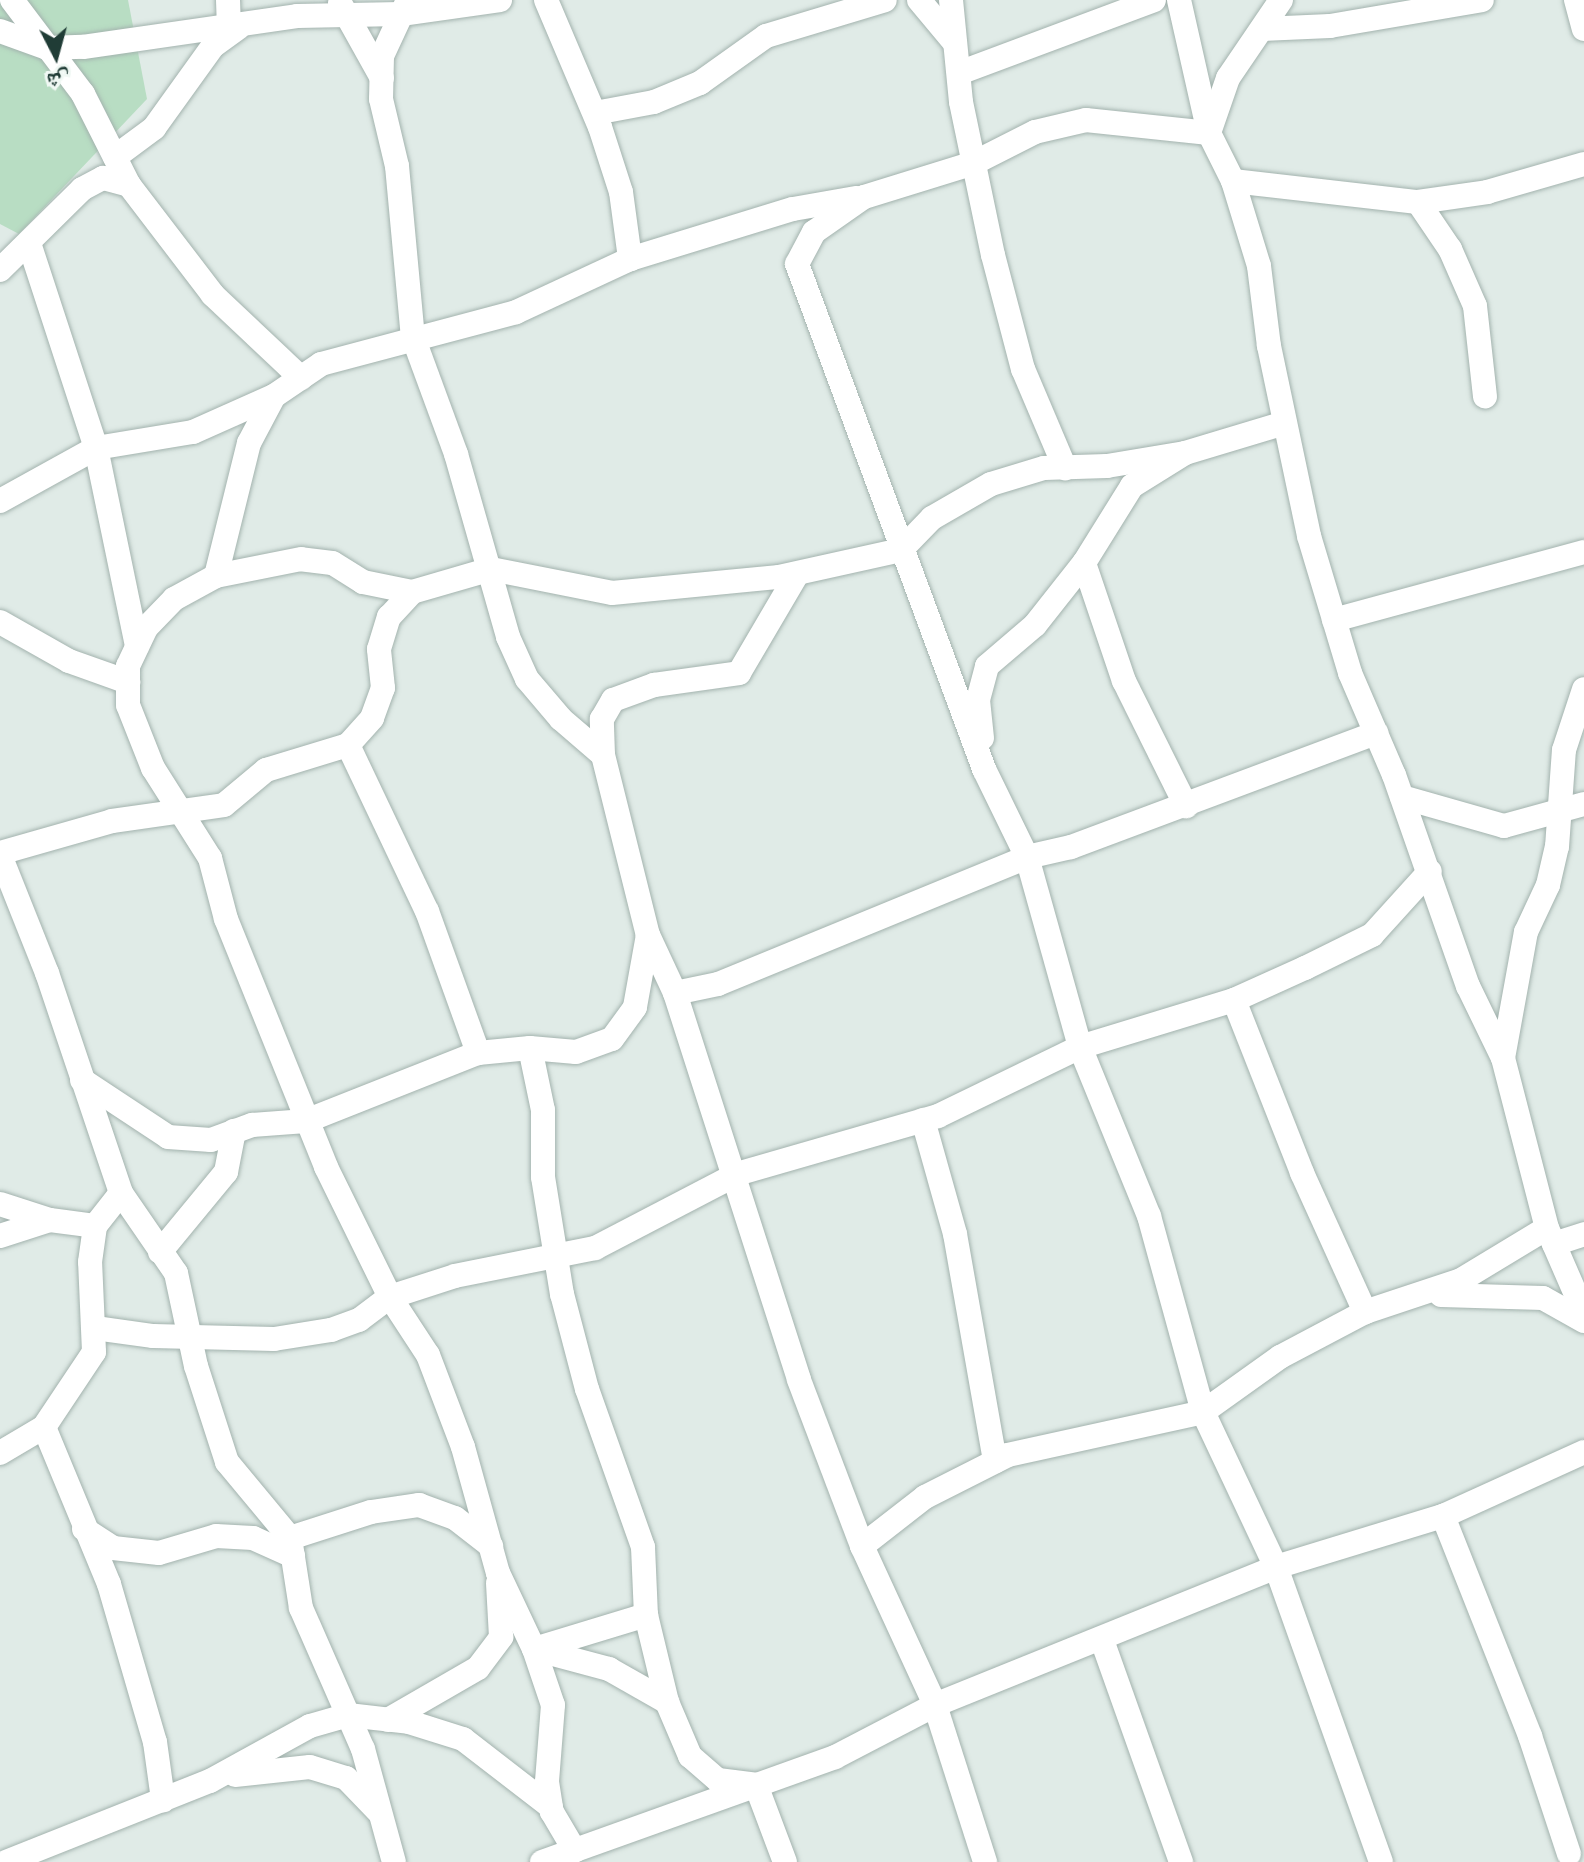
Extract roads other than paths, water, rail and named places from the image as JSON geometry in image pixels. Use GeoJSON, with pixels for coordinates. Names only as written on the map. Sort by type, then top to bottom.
{"type":"FeatureCollection","features":[{"type":"Feature","properties":{"kind":"street"},"geometry":{"type":"LineString","coordinates":[[12,0],[83,94],[129,185],[213,295],[301,378]]}},
{"type":"Feature","properties":{"kind":"street"},"geometry":{"type":"LineString","coordinates":[[228,0],[236,25]]}},
{"type":"Feature","properties":{"kind":"street"},"geometry":{"type":"LineString","coordinates":[[0,31],[47,48],[236,25],[343,8],[500,0]]}},
{"type":"Feature","properties":{"kind":"street"},"geometry":{"type":"LineString","coordinates":[[546,0],[595,113],[621,192],[630,259]]}},
{"type":"Feature","properties":{"kind":"street"},"geometry":{"type":"LineString","coordinates":[[595,113],[654,102],[700,83],[766,36],[885,0]]}},
{"type":"Feature","properties":{"kind":"street"},"geometry":{"type":"LineString","coordinates":[[919,0],[956,45]]}},
{"type":"Feature","properties":{"kind":"street"},"geometry":{"type":"LineString","coordinates":[[951,0],[974,163],[1023,369],[1065,468]]}},
{"type":"Feature","properties":{"kind":"street"},"geometry":{"type":"LineString","coordinates":[[959,73],[1154,0]]}},
{"type":"Feature","properties":{"kind":"street"},"geometry":{"type":"LineString","coordinates":[[1179,0],[1209,133],[1233,181],[1259,266],[1285,423],[1334,620],[1430,871],[1468,986],[1503,1058],[1550,1236],[1584,1313]]}},
{"type":"Feature","properties":{"kind":"street"},"geometry":{"type":"LineString","coordinates":[[1209,133],[1228,78],[1281,0]]}},
{"type":"Feature","properties":{"kind":"street"},"geometry":{"type":"LineString","coordinates":[[1262,29],[1330,26],[1482,0]]}},
{"type":"Feature","properties":{"kind":"street"},"geometry":{"type":"LineString","coordinates":[[1576,0],[1584,29]]}},
{"type":"Feature","properties":{"kind":"street"},"geometry":{"type":"LineString","coordinates":[[405,7],[382,56],[381,99],[397,166],[413,337],[491,569],[508,637],[527,679],[561,719],[603,755]]}},
{"type":"Feature","properties":{"kind":"street"},"geometry":{"type":"LineString","coordinates":[[343,8],[382,78]]}},
{"type":"Feature","properties":{"kind":"street"},"geometry":{"type":"LineString","coordinates":[[115,157],[154,128],[213,46],[236,25]]}},
{"type":"Feature","properties":{"kind":"street"},"geometry":{"type":"LineString","coordinates":[[0,501],[96,448],[193,432],[274,396],[321,364],[516,312],[630,259],[793,209],[864,197],[974,163],[1035,132],[1086,120],[1209,133]]}},
{"type":"Feature","properties":{"kind":"street"},"geometry":{"type":"LineString","coordinates":[[1233,181],[1418,202],[1487,192],[1584,164]]}},
{"type":"Feature","properties":{"kind":"street"},"geometry":{"type":"LineString","coordinates":[[0,270],[82,189],[103,178],[129,185]]}},
{"type":"Feature","properties":{"kind":"street"},"geometry":{"type":"LineString","coordinates":[[864,197],[814,232],[797,264],[984,769],[1027,857],[1080,1047],[1149,1216],[1203,1412],[1276,1567],[1381,1862]]}},
{"type":"Feature","properties":{"kind":"street"},"geometry":{"type":"LineString","coordinates":[[1418,202],[1450,249],[1475,306],[1485,396]]}},
{"type":"Feature","properties":{"kind":"street"},"geometry":{"type":"LineString","coordinates":[[29,243],[96,448],[137,646]]}},
{"type":"Feature","properties":{"kind":"street"},"geometry":{"type":"LineString","coordinates":[[216,576],[249,443],[274,396]]}},
{"type":"Feature","properties":{"kind":"street"},"geometry":{"type":"LineString","coordinates":[[551,1807],[547,1782],[553,1705],[534,1649],[498,1573],[463,1447],[428,1355],[390,1297],[306,1121],[226,919],[210,858],[153,768],[128,705],[128,666],[146,628],[174,599],[216,576],[301,559],[332,563],[363,582],[412,592],[491,569],[612,593],[797,574],[901,550],[932,518],[991,484],[1044,468],[1185,453],[1285,423]]}},
{"type":"Feature","properties":{"kind":"street"},"geometry":{"type":"LineString","coordinates":[[984,769],[978,700],[987,666],[1035,625],[1084,563],[1132,486],[1185,453]]}},
{"type":"Feature","properties":{"kind":"street"},"geometry":{"type":"LineString","coordinates":[[1334,620],[1584,552]]}},
{"type":"Feature","properties":{"kind":"street"},"geometry":{"type":"LineString","coordinates":[[1084,563],[1124,681],[1186,806]]}},
{"type":"Feature","properties":{"kind":"street"},"geometry":{"type":"LineString","coordinates":[[797,574],[739,673],[654,685],[613,700],[602,719],[603,755],[648,935],[675,993],[737,1174],[799,1380],[862,1546],[935,1705],[985,1862]]}},
{"type":"Feature","properties":{"kind":"street"},"geometry":{"type":"LineString","coordinates":[[394,1862],[348,1715],[301,1608],[292,1547],[227,1462],[196,1366],[193,1334],[176,1273],[121,1193],[0,854],[112,821],[181,814],[224,805],[266,770],[348,745],[372,718],[383,688],[379,649],[389,617],[412,592]]}},
{"type":"Feature","properties":{"kind":"street"},"geometry":{"type":"LineString","coordinates":[[0,622],[69,661],[128,682]]}},
{"type":"Feature","properties":{"kind":"street"},"geometry":{"type":"LineString","coordinates":[[1503,1058],[1526,932],[1548,885],[1573,808],[1564,750],[1584,689]]}},
{"type":"Feature","properties":{"kind":"street"},"geometry":{"type":"LineString","coordinates":[[675,993],[718,984],[1027,857],[1071,847],[1376,733]]}},
{"type":"Feature","properties":{"kind":"street"},"geometry":{"type":"LineString","coordinates":[[348,745],[427,911],[478,1053]]}},
{"type":"Feature","properties":{"kind":"street"},"geometry":{"type":"LineString","coordinates":[[1402,797],[1504,826],[1573,808]]}},
{"type":"Feature","properties":{"kind":"street"},"geometry":{"type":"LineString","coordinates":[[95,1328],[153,1336],[193,1334],[274,1339],[331,1330],[359,1320],[390,1297],[455,1276],[595,1248],[637,1229],[737,1174],[923,1120],[1080,1047],[1234,1000],[1372,935],[1430,871]]}},
{"type":"Feature","properties":{"kind":"street"},"geometry":{"type":"LineString","coordinates":[[82,1080],[168,1137],[211,1140],[234,1131],[306,1121],[478,1053],[530,1048],[576,1052],[612,1039],[635,1007],[648,935]]}},
{"type":"Feature","properties":{"kind":"street"},"geometry":{"type":"LineString","coordinates":[[1234,1000],[1302,1173],[1365,1312]]}},
{"type":"Feature","properties":{"kind":"street"},"geometry":{"type":"LineString","coordinates":[[530,1048],[543,1110],[543,1177],[555,1255],[587,1389],[643,1547],[646,1615],[667,1702],[690,1756],[718,1780],[756,1785]]}},
{"type":"Feature","properties":{"kind":"street"},"geometry":{"type":"LineString","coordinates":[[923,1120],[955,1234],[995,1462]]}},
{"type":"Feature","properties":{"kind":"street"},"geometry":{"type":"LineString","coordinates":[[160,1252],[226,1172],[234,1131]]}},
{"type":"Feature","properties":{"kind":"street"},"geometry":{"type":"LineString","coordinates":[[0,1453],[44,1427],[94,1352],[90,1262],[95,1226],[121,1193]]}},
{"type":"Feature","properties":{"kind":"street"},"geometry":{"type":"LineString","coordinates":[[0,1204],[50,1220],[95,1226]]}},
{"type":"Feature","properties":{"kind":"street"},"geometry":{"type":"LineString","coordinates":[[0,1236],[50,1220]]}},
{"type":"Feature","properties":{"kind":"street"},"geometry":{"type":"LineString","coordinates":[[862,1546],[925,1497],[995,1462],[1203,1412],[1280,1357],[1365,1312],[1461,1280],[1550,1236],[1584,1234]]}},
{"type":"Feature","properties":{"kind":"street"},"geometry":{"type":"LineString","coordinates":[[1410,1297],[1477,1293],[1543,1298],[1584,1321]]}},
{"type":"Feature","properties":{"kind":"street"},"geometry":{"type":"LineString","coordinates":[[44,1427],[82,1528],[109,1584],[155,1742],[163,1800]]}},
{"type":"Feature","properties":{"kind":"street"},"geometry":{"type":"LineString","coordinates":[[542,1862],[585,1853],[835,1757],[935,1705],[1276,1567],[1443,1516],[1584,1452]]}},
{"type":"Feature","properties":{"kind":"street"},"geometry":{"type":"LineString","coordinates":[[82,1528],[113,1548],[159,1553],[216,1536],[241,1537],[292,1547],[371,1512],[419,1505],[455,1518],[491,1546]]}},
{"type":"Feature","properties":{"kind":"street"},"geometry":{"type":"LineString","coordinates":[[1443,1516],[1530,1736],[1567,1855]]}},
{"type":"Feature","properties":{"kind":"street"},"geometry":{"type":"LineString","coordinates":[[388,1720],[478,1668],[501,1637],[498,1573]]}},
{"type":"Feature","properties":{"kind":"street"},"geometry":{"type":"LineString","coordinates":[[534,1649],[646,1615]]}},
{"type":"Feature","properties":{"kind":"street"},"geometry":{"type":"LineString","coordinates":[[1102,1640],[1181,1862]]}},
{"type":"Feature","properties":{"kind":"street"},"geometry":{"type":"LineString","coordinates":[[534,1649],[609,1669],[667,1702]]}},
{"type":"Feature","properties":{"kind":"street"},"geometry":{"type":"LineString","coordinates":[[6,1862],[210,1781],[310,1726],[348,1715],[388,1720],[463,1739],[551,1807],[585,1853]]}},
{"type":"Feature","properties":{"kind":"street"},"geometry":{"type":"LineString","coordinates":[[210,1781],[265,1768],[310,1767],[346,1778],[382,1816]]}},
{"type":"Feature","properties":{"kind":"street"},"geometry":{"type":"LineString","coordinates":[[756,1785],[785,1862]]}}]}
